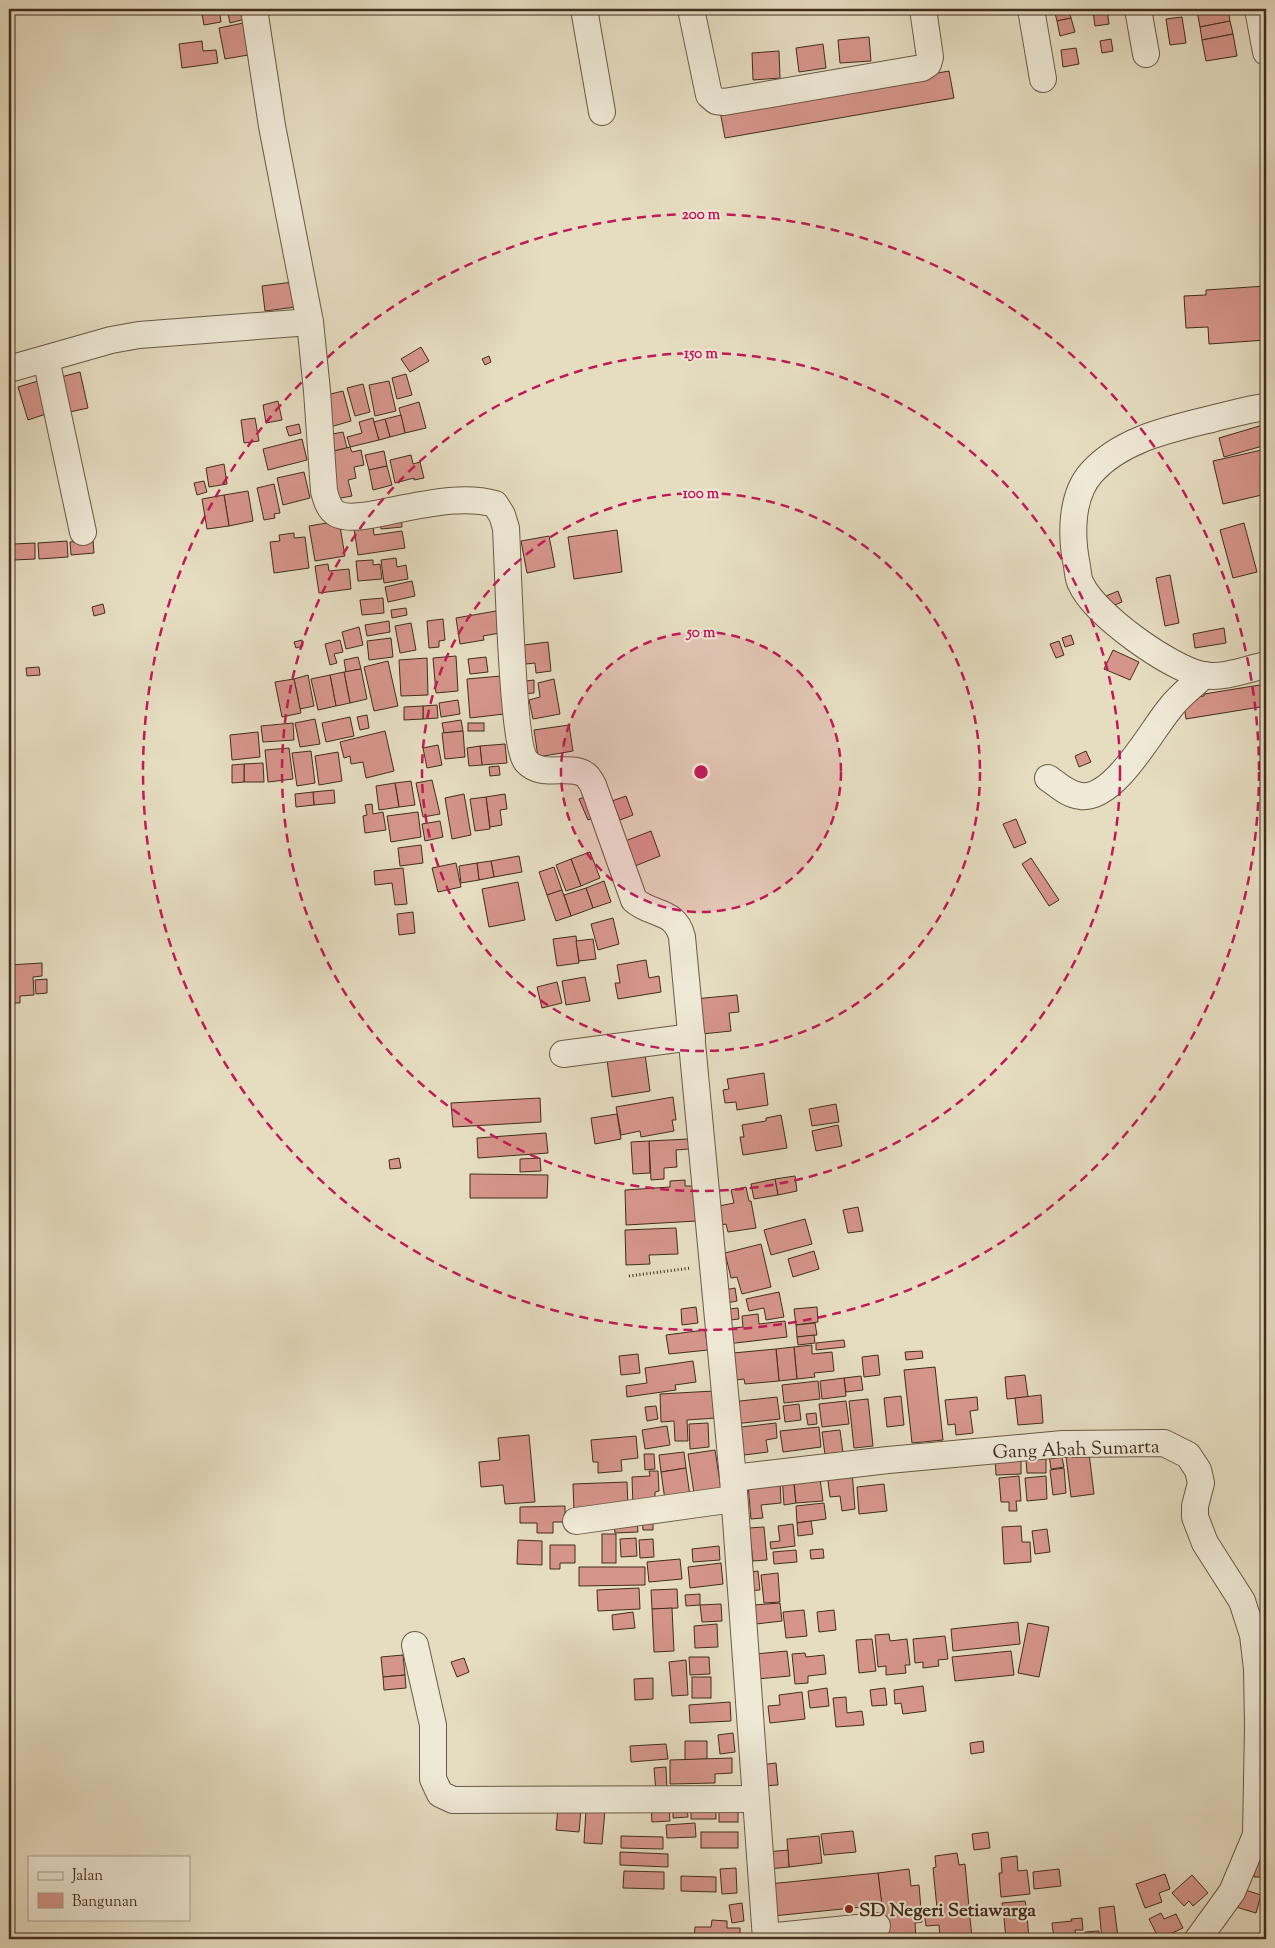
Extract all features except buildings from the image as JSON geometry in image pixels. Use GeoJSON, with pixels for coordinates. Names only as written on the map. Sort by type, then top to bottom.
{"type":"FeatureCollection","features":[{"type":"Feature","properties":{"kind":"street"},"geometry":{"type":"LineString","coordinates":[[254,9],[272,126],[310,322],[326,500],[332,511],[338,515],[360,517],[430,504],[483,501],[495,504],[502,515],[506,528],[516,715],[520,749],[530,765],[541,770],[579,771],[587,775],[593,785],[634,900],[640,906],[671,918],[679,926],[685,967],[714,1266],[733,1488],[766,1938],[877,1926]]}},
{"type":"Feature","properties":{"kind":"street"},"geometry":{"type":"LineString","coordinates":[[584,9],[602,112]]}},
{"type":"Feature","properties":{"kind":"street"},"geometry":{"type":"LineString","coordinates":[[691,9],[709,95],[716,101],[724,102],[922,68],[928,64],[930,57],[923,9]]}},
{"type":"Feature","properties":{"kind":"street"},"geometry":{"type":"LineString","coordinates":[[1031,9],[1043,79]]}},
{"type":"Feature","properties":{"kind":"street"},"geometry":{"type":"LineString","coordinates":[[1138,9],[1146,54]]}},
{"type":"Feature","properties":{"kind":"street"},"geometry":{"type":"LineString","coordinates":[[1258,9],[1266,52]]}},
{"type":"Feature","properties":{"kind":"street"},"geometry":{"type":"LineString","coordinates":[[9,369],[112,340],[139,335],[310,322]]}},
{"type":"Feature","properties":{"kind":"street"},"geometry":{"type":"LineString","coordinates":[[46,358],[83,532]]}},
{"type":"Feature","properties":{"kind":"street"},"geometry":{"type":"LineString","coordinates":[[1266,407],[1159,432],[1110,455],[1090,473],[1078,497],[1073,525],[1074,549],[1080,584],[1094,604],[1116,626],[1188,671],[1204,675],[1217,675],[1266,665]]}},
{"type":"Feature","properties":{"kind":"street"},"geometry":{"type":"LineString","coordinates":[[1048,778],[1070,794],[1082,797],[1096,793],[1123,771],[1148,740],[1171,706],[1204,675]]}},
{"type":"Feature","properties":{"kind":"street"},"geometry":{"type":"LineString","coordinates":[[563,1054],[692,1037]]}},
{"type":"Feature","properties":{"kind":"street","name":"Gang Abah Sumarta"},"geometry":{"type":"LineString","coordinates":[[576,1521],[733,1488],[888,1460],[1063,1444],[1164,1442],[1188,1455],[1198,1470],[1201,1482],[1195,1506],[1195,1517],[1205,1543],[1242,1601],[1253,1635],[1257,1669],[1258,1760],[1256,1835],[1232,1892],[1198,1939]]}},
{"type":"Feature","properties":{"kind":"street"},"geometry":{"type":"LineString","coordinates":[[416,1645],[433,1725],[434,1779],[440,1794],[453,1800],[755,1799]]}},
{"type":"Feature","properties":{"kind":"path"},"geometry":{"type":"LineString","coordinates":[[629,1276],[714,1266]]}},
{"type":"Feature","properties":{"kind":"place","name":"SD Negeri Setiawarga"},"geometry":{"type":"Point","coordinates":[849,1909]}}]}
